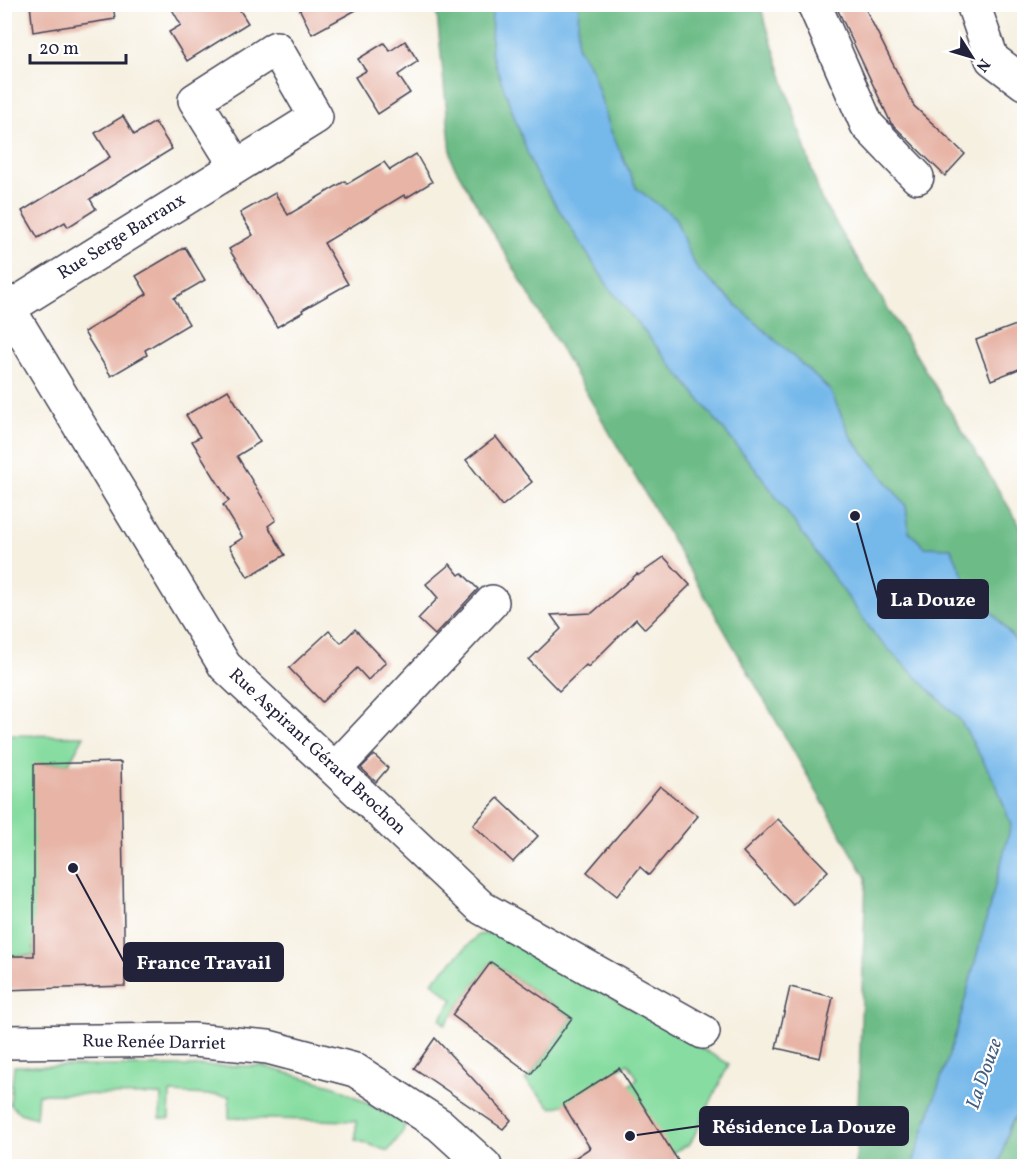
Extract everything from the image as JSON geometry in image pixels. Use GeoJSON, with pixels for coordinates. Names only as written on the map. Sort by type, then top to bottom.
{"type":"FeatureCollection","features":[{"type":"Feature","properties":{"kind":"street"},"geometry":{"type":"LineString","coordinates":[[814,4],[867,125],[917,177]]}},
{"type":"Feature","properties":{"kind":"street"},"geometry":{"type":"LineString","coordinates":[[973,4],[992,59],[1024,83]]}},
{"type":"Feature","properties":{"kind":"street","name":"Rue Serge Barranx"},"geometry":{"type":"LineString","coordinates":[[7,304],[236,166]]}},
{"type":"Feature","properties":{"kind":"street","name":"Rue Aspirant Gérard Brochon"},"geometry":{"type":"LineString","coordinates":[[7,304],[225,666],[482,908],[703,1032]]}},
{"type":"Feature","properties":{"kind":"street"},"geometry":{"type":"LineString","coordinates":[[335,769],[492,602]]}},
{"type":"Feature","properties":{"kind":"street","name":"Rue Renée Darriet"},"geometry":{"type":"LineString","coordinates":[[4,1042],[193,1040],[268,1047],[355,1070],[440,1125],[485,1167]]}},
{"type":"Feature","properties":{"kind":"green space"},"geometry":{"type":"Polygon","coordinates":[[[436,5],[760,5],[821,199],[1024,532],[1024,1166],[856,1166],[866,878],[452,162],[436,5]]]}},
{"type":"Feature","properties":{"kind":"green space"},"geometry":{"type":"Polygon","coordinates":[[[5,735],[84,736],[69,763],[37,764],[34,955],[5,956],[5,735]]]}},
{"type":"Feature","properties":{"kind":"green space"},"geometry":{"type":"Polygon","coordinates":[[[497,932],[729,1064],[690,1144],[647,1166],[629,1085],[638,1079],[628,1063],[563,1105],[552,1108],[525,1080],[572,1018],[491,962],[445,1025],[440,1019],[453,1000],[432,982],[478,935],[497,932]]]}},
{"type":"Feature","properties":{"kind":"green space"},"geometry":{"type":"Polygon","coordinates":[[[14,1066],[262,1066],[335,1086],[405,1124],[403,1132],[388,1151],[356,1140],[356,1121],[229,1118],[229,1096],[170,1093],[169,1119],[160,1118],[161,1095],[38,1094],[36,1118],[20,1113],[10,1104],[14,1066]]]}},
{"type":"Feature","properties":{"kind":"water"},"geometry":{"type":"Polygon","coordinates":[[[492,5],[579,5],[577,46],[592,70],[611,131],[637,189],[675,217],[698,270],[830,390],[851,437],[906,506],[909,532],[925,547],[951,548],[965,579],[1024,651],[1024,1104],[1010,1125],[999,1166],[912,1166],[957,1030],[1011,825],[996,784],[960,720],[877,638],[761,476],[610,289],[534,171],[491,53],[492,5]]]}},
{"type":"Feature","properties":{"kind":"building"},"geometry":{"type":"Polygon","coordinates":[[[30,4],[113,4],[115,19],[33,32],[30,4]]]}},
{"type":"Feature","properties":{"kind":"building"},"geometry":{"type":"Polygon","coordinates":[[[169,4],[236,4],[248,23],[187,61],[169,32],[181,25],[169,4]]]}},
{"type":"Feature","properties":{"kind":"building"},"geometry":{"type":"Polygon","coordinates":[[[297,4],[367,4],[312,34],[297,4]]]}},
{"type":"Feature","properties":{"kind":"building"},"geometry":{"type":"Polygon","coordinates":[[[835,4],[863,4],[914,106],[965,154],[945,176],[891,123],[835,4]]]}},
{"type":"Feature","properties":{"kind":"building"},"geometry":{"type":"Polygon","coordinates":[[[405,41],[418,61],[398,75],[410,93],[378,114],[355,77],[366,71],[358,59],[384,43],[390,51],[405,41]]]}},
{"type":"Feature","properties":{"kind":"building"},"geometry":{"type":"Polygon","coordinates":[[[123,116],[134,135],[155,122],[172,149],[90,199],[96,209],[68,227],[65,222],[38,238],[22,211],[110,157],[95,133],[123,116]]]}},
{"type":"Feature","properties":{"kind":"building"},"geometry":{"type":"Polygon","coordinates":[[[416,154],[432,182],[406,198],[404,195],[324,243],[348,284],[277,327],[229,249],[253,235],[240,213],[275,193],[288,215],[345,181],[347,184],[384,162],[390,170],[416,154]]]}},
{"type":"Feature","properties":{"kind":"building"},"geometry":{"type":"Polygon","coordinates":[[[185,247],[205,280],[174,298],[189,324],[145,350],[147,355],[111,376],[84,332],[147,294],[136,276],[185,247]]]}},
{"type":"Feature","properties":{"kind":"building"},"geometry":{"type":"Polygon","coordinates":[[[1024,322],[1024,367],[991,380],[976,340],[1024,322]]]}},
{"type":"Feature","properties":{"kind":"building"},"geometry":{"type":"Polygon","coordinates":[[[228,390],[260,442],[237,456],[276,520],[268,526],[285,555],[248,577],[229,546],[243,538],[223,505],[229,501],[192,441],[200,437],[186,415],[228,390]]]}},
{"type":"Feature","properties":{"kind":"building"},"geometry":{"type":"Polygon","coordinates":[[[496,437],[532,482],[502,506],[466,460],[496,437]]]}},
{"type":"Feature","properties":{"kind":"building"},"geometry":{"type":"Polygon","coordinates":[[[664,557],[690,585],[645,629],[636,619],[588,667],[586,665],[559,691],[529,660],[561,629],[551,615],[592,613],[637,574],[639,575],[664,557]]]}},
{"type":"Feature","properties":{"kind":"building"},"geometry":{"type":"Polygon","coordinates":[[[450,564],[459,575],[462,573],[478,589],[435,635],[418,619],[438,598],[426,584],[450,564]]]}},
{"type":"Feature","properties":{"kind":"building"},"geometry":{"type":"Polygon","coordinates":[[[355,629],[386,662],[368,680],[357,668],[322,702],[289,668],[329,631],[341,643],[355,629]]]}},
{"type":"Feature","properties":{"kind":"building"},"geometry":{"type":"Polygon","coordinates":[[[374,755],[388,768],[376,782],[361,768],[374,755]]]}},
{"type":"Feature","properties":{"kind":"building"},"geometry":{"type":"Polygon","coordinates":[[[121,762],[125,986],[4,990],[4,956],[34,956],[34,764],[121,762]]]}},
{"type":"Feature","properties":{"kind":"building"},"geometry":{"type":"Polygon","coordinates":[[[660,786],[698,816],[649,875],[640,867],[617,896],[587,872],[660,786]]]}},
{"type":"Feature","properties":{"kind":"building"},"geometry":{"type":"Polygon","coordinates":[[[498,798],[538,836],[513,862],[473,825],[498,798]]]}},
{"type":"Feature","properties":{"kind":"building"},"geometry":{"type":"Polygon","coordinates":[[[778,819],[828,871],[793,905],[743,852],[778,819]]]}},
{"type":"Feature","properties":{"kind":"building"},"geometry":{"type":"Polygon","coordinates":[[[491,962],[572,1018],[531,1074],[452,1015],[491,962]]]}},
{"type":"Feature","properties":{"kind":"building"},"geometry":{"type":"Polygon","coordinates":[[[790,987],[833,997],[820,1058],[776,1048],[790,987]]]}},
{"type":"Feature","properties":{"kind":"building"},"geometry":{"type":"Polygon","coordinates":[[[435,1038],[511,1120],[503,1129],[414,1068],[435,1038]]]}},
{"type":"Feature","properties":{"kind":"building"},"geometry":{"type":"Polygon","coordinates":[[[619,1068],[682,1167],[561,1167],[590,1148],[563,1104],[619,1068]]]}},
{"type":"Feature","properties":{"kind":"place","name":"La Douze"},"geometry":{"type":"Point","coordinates":[855,516]}},
{"type":"Feature","properties":{"kind":"place","name":"France Travail"},"geometry":{"type":"Point","coordinates":[73,868]}},
{"type":"Feature","properties":{"kind":"place","name":"Résidence La Douze"},"geometry":{"type":"Point","coordinates":[630,1136]}}]}
